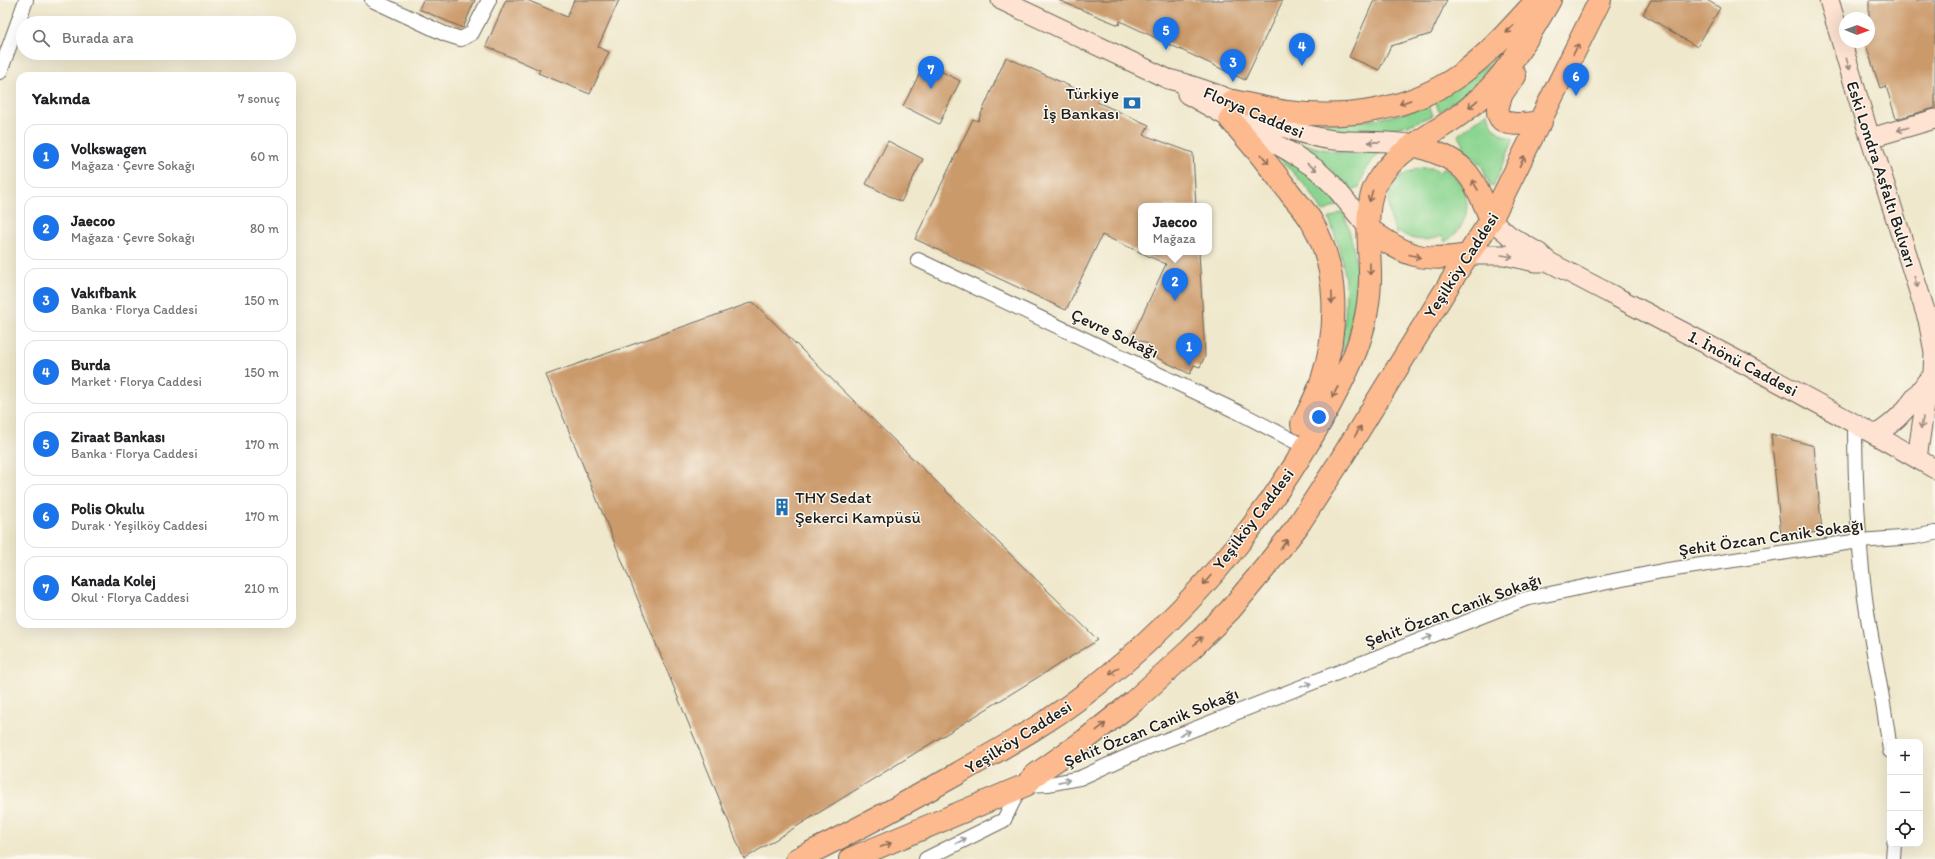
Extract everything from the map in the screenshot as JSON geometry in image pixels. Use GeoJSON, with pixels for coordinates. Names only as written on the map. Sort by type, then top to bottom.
{"type":"FeatureCollection","features":[{"type":"Feature","properties":{"kind":"highway"},"geometry":{"type":"LineString","coordinates":[[1232,110],[1331,114],[1361,113],[1404,103],[1427,94],[1461,74],[1501,39],[1537,0]]}},
{"type":"Feature","properties":{"kind":"highway","name":"Yeşilköy Caddesi"},"geometry":{"type":"LineString","coordinates":[[797,859],[883,816],[1052,718],[1085,694],[1134,654],[1194,596],[1274,497],[1348,368],[1358,342],[1367,311],[1370,282],[1370,230],[1368,209],[1374,186],[1397,157],[1413,145],[1454,120],[1473,105],[1508,68],[1550,0]]}},
{"type":"Feature","properties":{"kind":"highway","name":"Yeşilköy Caddesi"},"geometry":{"type":"LineString","coordinates":[[850,859],[1023,786],[1035,775],[1085,740],[1139,696],[1190,650],[1230,610],[1297,527],[1491,220],[1541,122],[1600,0]]}},
{"type":"Feature","properties":{"kind":"highway"},"geometry":{"type":"LineString","coordinates":[[1525,42],[1516,73],[1500,98],[1497,109],[1504,122],[1514,125],[1541,122]]}},
{"type":"Feature","properties":{"kind":"highway"},"geometry":{"type":"LineString","coordinates":[[1232,110],[1265,160],[1313,223],[1323,246],[1330,271],[1332,320],[1329,353],[1322,380],[1294,441],[1274,497]]}},
{"type":"Feature","properties":{"kind":"highway"},"geometry":{"type":"LineString","coordinates":[[1413,145],[1447,156],[1464,168],[1481,194],[1491,220]]}},
{"type":"Feature","properties":{"kind":"highway"},"geometry":{"type":"LineString","coordinates":[[1370,230],[1407,254],[1420,258],[1433,259],[1468,255]]}},
{"type":"Feature","properties":{"kind":"main road","name":"Florya Caddesi"},"geometry":{"type":"LineString","coordinates":[[1001,0],[1168,79],[1183,83],[1232,110],[1316,169],[1333,185],[1370,230]]}},
{"type":"Feature","properties":{"kind":"main road","name":"Eski Londra Asfaltı Bulvarı"},"geometry":{"type":"LineString","coordinates":[[1829,0],[1870,138],[1928,320],[1934,352],[1933,372],[1924,411],[1917,458]]}},
{"type":"Feature","properties":{"kind":"main road","name":"Florya Caddesi"},"geometry":{"type":"LineString","coordinates":[[1232,110],[1248,111],[1276,124],[1312,136],[1333,140],[1391,142],[1413,145]]}},
{"type":"Feature","properties":{"kind":"main road"},"geometry":{"type":"LineString","coordinates":[[1870,138],[1935,120]]}},
{"type":"Feature","properties":{"kind":"main road"},"geometry":{"type":"LineString","coordinates":[[1491,220],[1510,236],[1539,253],[1549,262]]}},
{"type":"Feature","properties":{"kind":"main road"},"geometry":{"type":"LineString","coordinates":[[1468,255],[1504,255],[1535,262],[1549,262]]}},
{"type":"Feature","properties":{"kind":"main road","name":"1. İnönü Caddesi"},"geometry":{"type":"LineString","coordinates":[[1549,262],[1855,422],[1935,469]]}},
{"type":"Feature","properties":{"kind":"main road"},"geometry":{"type":"LineString","coordinates":[[1876,434],[1884,430],[1909,407],[1933,372]]}},
{"type":"Feature","properties":{"kind":"street"},"geometry":{"type":"LineString","coordinates":[[20,16],[26,0]]}},
{"type":"Feature","properties":{"kind":"street"},"geometry":{"type":"LineString","coordinates":[[372,0],[445,34],[461,38],[472,33],[489,0]]}},
{"type":"Feature","properties":{"kind":"street"},"geometry":{"type":"LineString","coordinates":[[0,72],[16,28]]}},
{"type":"Feature","properties":{"kind":"street","name":"Çevre Sokağı"},"geometry":{"type":"LineString","coordinates":[[918,260],[1242,414],[1294,441]]}},
{"type":"Feature","properties":{"kind":"street"},"geometry":{"type":"LineString","coordinates":[[1855,422],[1859,541],[1865,598],[1885,709],[1889,739]]}},
{"type":"Feature","properties":{"kind":"street","name":"Şehit Özcan Canik Sokağı"},"geometry":{"type":"LineString","coordinates":[[1023,786],[1049,784],[1080,778],[1140,750],[1525,599],[1662,571],[1859,541],[1914,537],[1935,533]]}},
{"type":"Feature","properties":{"kind":"street"},"geometry":{"type":"LineString","coordinates":[[926,859],[1004,820],[1023,786]]}},
{"type":"Feature","properties":{"kind":"street"},"geometry":{"type":"LineString","coordinates":[[1893,859],[1894,847]]}},
{"type":"Feature","properties":{"kind":"green space"},"geometry":{"type":"Polygon","coordinates":[[[1499,57],[1469,91],[1439,112],[1435,100],[1499,57]]]}},
{"type":"Feature","properties":{"kind":"green space"},"geometry":{"type":"Polygon","coordinates":[[[1428,104],[1433,115],[1412,124],[1379,132],[1325,132],[1298,123],[1380,118],[1396,115],[1428,104]]]}},
{"type":"Feature","properties":{"kind":"green space"},"geometry":{"type":"Polygon","coordinates":[[[1488,112],[1493,127],[1500,133],[1514,139],[1493,187],[1490,186],[1482,166],[1461,147],[1464,144],[1458,135],[1488,112]]]}},
{"type":"Feature","properties":{"kind":"green space"},"geometry":{"type":"Polygon","coordinates":[[[1279,136],[1305,145],[1340,152],[1352,153],[1380,151],[1367,168],[1359,188],[1350,192],[1343,182],[1327,166],[1309,153],[1279,136]]]}},
{"type":"Feature","properties":{"kind":"green space"},"geometry":{"type":"Polygon","coordinates":[[[1276,154],[1307,169],[1339,204],[1323,212],[1309,190],[1276,154]]]}},
{"type":"Feature","properties":{"kind":"green space"},"geometry":{"type":"Polygon","coordinates":[[[1421,168],[1431,168],[1440,172],[1443,168],[1453,175],[1461,184],[1465,194],[1467,204],[1466,215],[1462,225],[1455,234],[1445,242],[1442,236],[1420,240],[1399,232],[1397,235],[1392,224],[1389,203],[1393,185],[1409,172],[1421,168]]]}},
{"type":"Feature","properties":{"kind":"green space"},"geometry":{"type":"Polygon","coordinates":[[[1343,211],[1353,248],[1357,281],[1356,297],[1349,332],[1344,351],[1340,352],[1346,300],[1344,269],[1336,236],[1329,219],[1343,211]]]}},
{"type":"Feature","properties":{"kind":"building"},"geometry":{"type":"Polygon","coordinates":[[[423,0],[475,0],[463,28],[419,9],[423,0]]]}},
{"type":"Feature","properties":{"kind":"building"},"geometry":{"type":"Polygon","coordinates":[[[506,0],[527,0],[567,17],[574,0],[619,0],[598,47],[609,52],[590,94],[538,73],[540,70],[486,46],[506,0]]]}},
{"type":"Feature","properties":{"kind":"building"},"geometry":{"type":"Polygon","coordinates":[[[1058,0],[1283,0],[1245,80],[1120,21],[1119,25],[1058,0]]]}},
{"type":"Feature","properties":{"kind":"building"},"geometry":{"type":"Polygon","coordinates":[[[1374,0],[1447,0],[1431,34],[1391,46],[1379,70],[1349,57],[1374,0]]]}},
{"type":"Feature","properties":{"kind":"building"},"geometry":{"type":"Polygon","coordinates":[[[1651,0],[1707,0],[1720,8],[1697,47],[1643,14],[1651,0]]]}},
{"type":"Feature","properties":{"kind":"building"},"geometry":{"type":"Polygon","coordinates":[[[1869,0],[1935,0],[1935,108],[1896,119],[1886,86],[1880,88],[1867,48],[1875,48],[1875,12],[1869,12],[1869,0]]]}},
{"type":"Feature","properties":{"kind":"building"},"geometry":{"type":"Polygon","coordinates":[[[1006,57],[1098,99],[1097,102],[1149,125],[1144,135],[1193,153],[1196,203],[1138,203],[1138,251],[1102,235],[1066,310],[915,239],[973,119],[978,121],[1006,57]]]}},
{"type":"Feature","properties":{"kind":"building"},"geometry":{"type":"Polygon","coordinates":[[[925,63],[960,81],[939,124],[903,106],[925,63]]]}},
{"type":"Feature","properties":{"kind":"building"},"geometry":{"type":"Polygon","coordinates":[[[888,141],[923,159],[901,202],[866,184],[888,141]]]}},
{"type":"Feature","properties":{"kind":"building"},"geometry":{"type":"Polygon","coordinates":[[[1146,255],[1199,255],[1205,356],[1200,367],[1194,365],[1190,374],[1147,353],[1150,345],[1132,337],[1166,264],[1146,255]]]}},
{"type":"Feature","properties":{"kind":"building","name":"THY Sedat Şekerci Kampüsü"},"geometry":{"type":"Polygon","coordinates":[[[753,302],[1098,640],[744,859],[546,375],[753,302]]]}},
{"type":"Feature","properties":{"kind":"building"},"geometry":{"type":"Polygon","coordinates":[[[1771,434],[1814,446],[1822,532],[1781,535],[1771,434]]]}},
{"type":"Feature","properties":{"kind":"place","name":"Ziraat Bankası"},"geometry":{"type":"Point","coordinates":[1166,50]}},
{"type":"Feature","properties":{"kind":"place","name":"Burda"},"geometry":{"type":"Point","coordinates":[1302,66]}},
{"type":"Feature","properties":{"kind":"place","name":"Vakıfbank"},"geometry":{"type":"Point","coordinates":[1233,82]}},
{"type":"Feature","properties":{"kind":"place","name":"Kanada Kolej"},"geometry":{"type":"Point","coordinates":[931,89]}},
{"type":"Feature","properties":{"kind":"place","name":"Polis Okulu"},"geometry":{"type":"Point","coordinates":[1576,96]}},
{"type":"Feature","properties":{"kind":"place","name":"Türkiye İş Bankası"},"geometry":{"type":"Point","coordinates":[1132,103]}},
{"type":"Feature","properties":{"kind":"place","name":"Jaecoo"},"geometry":{"type":"Point","coordinates":[1175,301]}},
{"type":"Feature","properties":{"kind":"place","name":"Volkswagen"},"geometry":{"type":"Point","coordinates":[1189,366]}},
{"type":"Feature","properties":{"kind":"place","name":"THY Sedat Şekerci Kampüsü"},"geometry":{"type":"Point","coordinates":[782,507]}}]}
